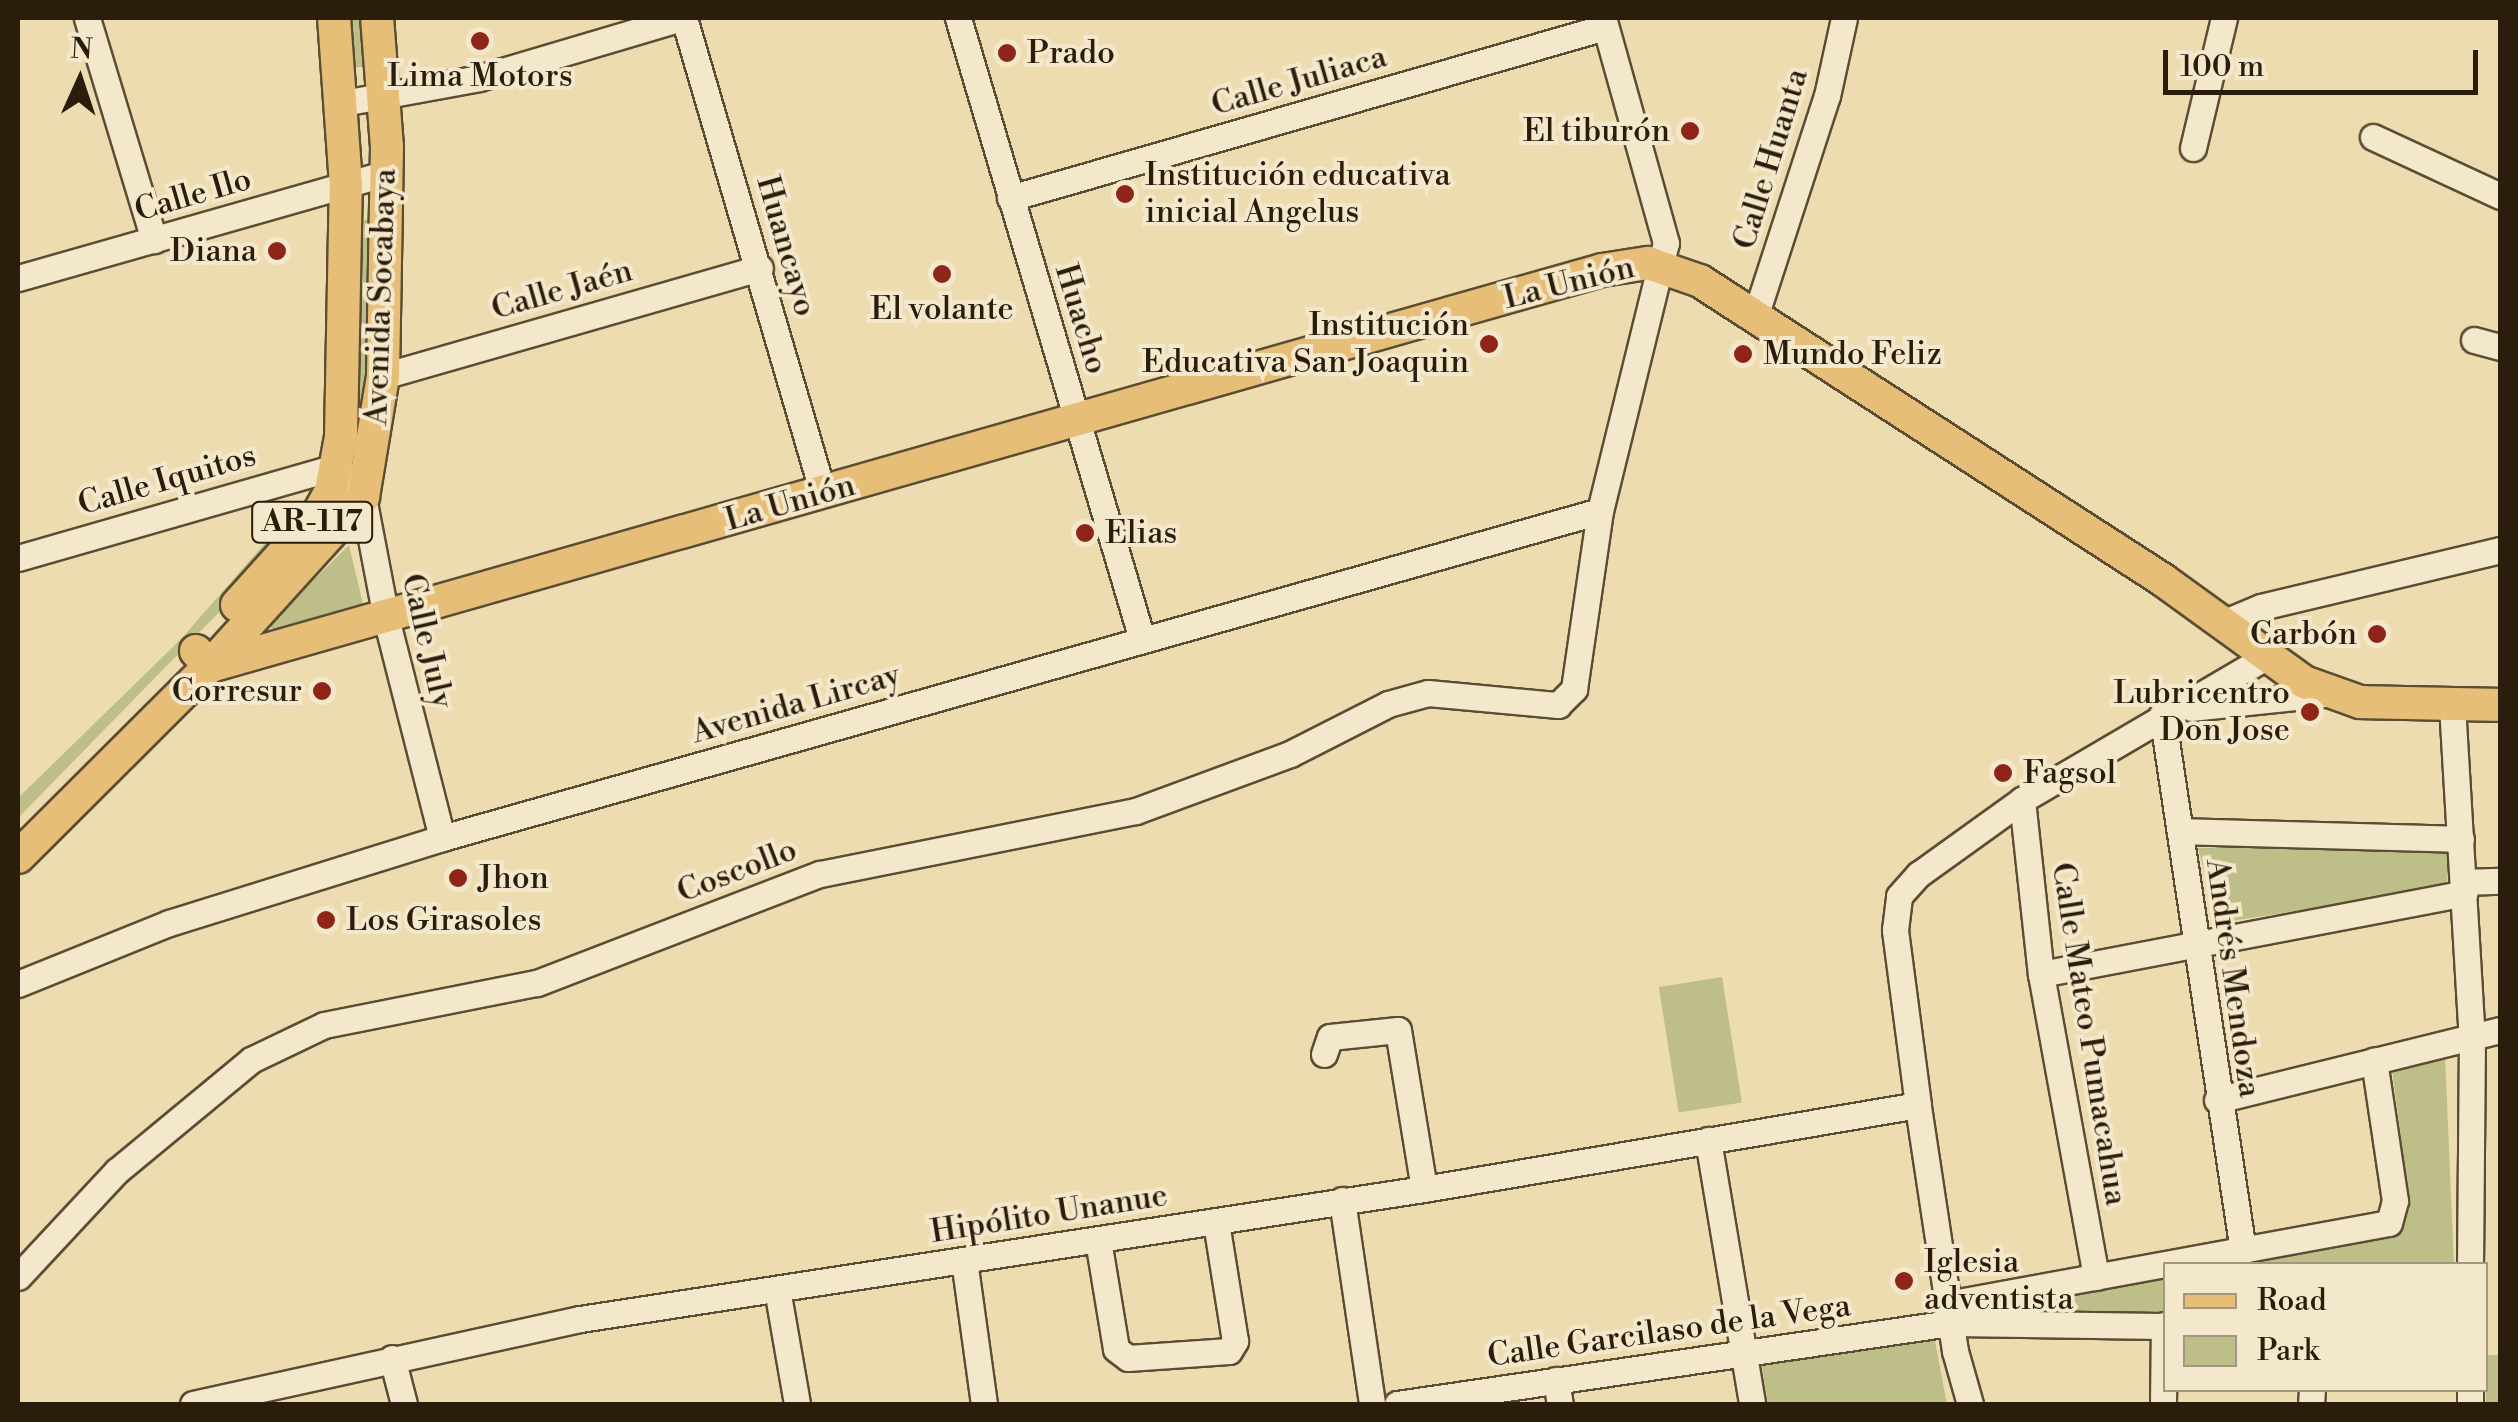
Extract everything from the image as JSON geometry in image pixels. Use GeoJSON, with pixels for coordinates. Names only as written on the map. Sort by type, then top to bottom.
{"type":"FeatureCollection","features":[{"type":"Feature","properties":{"kind":"main road","name":"Avenida Socabaya"},"geometry":{"type":"LineString","coordinates":[[18,829],[203,659],[317,516],[335,468],[344,416],[346,184],[334,18]]}},
{"type":"Feature","properties":{"kind":"main road","name":"Avenida Socabaya"},"geometry":{"type":"LineString","coordinates":[[18,857],[203,659],[363,497],[383,376],[386,98],[377,18]]}},
{"type":"Feature","properties":{"kind":"main road","name":"La Unión"},"geometry":{"type":"LineString","coordinates":[[203,659],[386,618],[1602,270],[1663,265],[1755,318],[2163,580],[2266,657],[2331,694],[2360,702],[2500,705]]}},
{"type":"Feature","properties":{"kind":"street"},"geometry":{"type":"LineString","coordinates":[[88,18],[154,240]]}},
{"type":"Feature","properties":{"kind":"street"},"geometry":{"type":"LineString","coordinates":[[342,104],[479,78],[682,18]]}},
{"type":"Feature","properties":{"kind":"street","name":"Huancayo"},"geometry":{"type":"LineString","coordinates":[[682,18],[760,268],[822,494]]}},
{"type":"Feature","properties":{"kind":"street","name":"Huacho"},"geometry":{"type":"LineString","coordinates":[[958,18],[1142,640]]}},
{"type":"Feature","properties":{"kind":"street","name":"Calle Huanta"},"geometry":{"type":"LineString","coordinates":[[1755,318],[1827,96],[1844,18]]}},
{"type":"Feature","properties":{"kind":"street"},"geometry":{"type":"LineString","coordinates":[[2193,148],[2224,18]]}},
{"type":"Feature","properties":{"kind":"street"},"geometry":{"type":"LineString","coordinates":[[1600,511],[1663,265],[1664,224],[1604,22]]}},
{"type":"Feature","properties":{"kind":"street","name":"Calle Juliaca"},"geometry":{"type":"LineString","coordinates":[[1010,198],[1604,22]]}},
{"type":"Feature","properties":{"kind":"street"},"geometry":{"type":"LineString","coordinates":[[2374,136],[2500,196]]}},
{"type":"Feature","properties":{"kind":"street","name":"Calle Ilo"},"geometry":{"type":"LineString","coordinates":[[18,278],[386,173]]}},
{"type":"Feature","properties":{"kind":"street","name":"Calle Jaén"},"geometry":{"type":"LineString","coordinates":[[383,376],[760,268]]}},
{"type":"Feature","properties":{"kind":"street"},"geometry":{"type":"LineString","coordinates":[[2474,340],[2500,346]]}},
{"type":"Feature","properties":{"kind":"street"},"geometry":{"type":"LineString","coordinates":[[335,468],[363,497]]}},
{"type":"Feature","properties":{"kind":"street","name":"Calle Iquitos"},"geometry":{"type":"LineString","coordinates":[[18,558],[335,468]]}},
{"type":"Feature","properties":{"kind":"street","name":"Calle July"},"geometry":{"type":"LineString","coordinates":[[363,497],[386,618],[442,838]]}},
{"type":"Feature","properties":{"kind":"street","name":"Avenida Lircay"},"geometry":{"type":"LineString","coordinates":[[18,984],[168,923],[442,838],[1600,511]]}},
{"type":"Feature","properties":{"kind":"street","name":"Coscollo"},"geometry":{"type":"LineString","coordinates":[[18,1277],[117,1172],[251,1060],[324,1024],[537,983],[820,874],[1136,810],[1290,754],[1402,700],[1428,693],[1558,704],[1574,690],[1600,511]]}},
{"type":"Feature","properties":{"kind":"street"},"geometry":{"type":"LineString","coordinates":[[2220,624],[2261,607],[2500,550]]}},
{"type":"Feature","properties":{"kind":"street"},"geometry":{"type":"LineString","coordinates":[[1970,1404],[1949,1313],[1894,911],[1919,874],[2022,800],[2162,714],[2266,657]]}},
{"type":"Feature","properties":{"kind":"street"},"geometry":{"type":"LineString","coordinates":[[2162,714],[2220,701],[2331,694]]}},
{"type":"Feature","properties":{"kind":"street"},"geometry":{"type":"LineString","coordinates":[[2452,706],[2472,1036],[2470,1262]]}},
{"type":"Feature","properties":{"kind":"street","name":"Andrés Mendoza"},"geometry":{"type":"LineString","coordinates":[[2162,714],[2217,1100],[2243,1251]]}},
{"type":"Feature","properties":{"kind":"street","name":"Calle Mateo Pumacahua"},"geometry":{"type":"LineString","coordinates":[[2022,800],[2041,974],[2096,1277]]}},
{"type":"Feature","properties":{"kind":"street"},"geometry":{"type":"LineString","coordinates":[[2180,832],[2460,839]]}},
{"type":"Feature","properties":{"kind":"street"},"geometry":{"type":"LineString","coordinates":[[2041,974],[2500,881]]}},
{"type":"Feature","properties":{"kind":"street"},"geometry":{"type":"LineString","coordinates":[[1324,1054],[1330,1038],[1398,1030],[1424,1189]]}},
{"type":"Feature","properties":{"kind":"street"},"geometry":{"type":"LineString","coordinates":[[2217,1100],[2500,1030]]}},
{"type":"Feature","properties":{"kind":"street"},"geometry":{"type":"LineString","coordinates":[[2181,1262],[2389,1224],[2395,1201],[2374,1061]]}},
{"type":"Feature","properties":{"kind":"street","name":"Hipólito Unanue"},"geometry":{"type":"LineString","coordinates":[[193,1404],[580,1318],[1424,1189],[1918,1105]]}},
{"type":"Feature","properties":{"kind":"street"},"geometry":{"type":"LineString","coordinates":[[1708,1140],[1752,1404]]}},
{"type":"Feature","properties":{"kind":"street"},"geometry":{"type":"LineString","coordinates":[[1342,1200],[1372,1404]]}},
{"type":"Feature","properties":{"kind":"street"},"geometry":{"type":"LineString","coordinates":[[1098,1240],[1116,1349],[1128,1358],[1229,1352],[1235,1341],[1216,1222]]}},
{"type":"Feature","properties":{"kind":"street"},"geometry":{"type":"LineString","coordinates":[[964,1260],[984,1404]]}},
{"type":"Feature","properties":{"kind":"street"},"geometry":{"type":"LineString","coordinates":[[1949,1313],[2096,1277],[2163,1265]]}},
{"type":"Feature","properties":{"kind":"street"},"geometry":{"type":"LineString","coordinates":[[777,1289],[797,1404]]}},
{"type":"Feature","properties":{"kind":"street"},"geometry":{"type":"LineString","coordinates":[[1949,1313],[2163,1326]]}},
{"type":"Feature","properties":{"kind":"street","name":"Calle Garcilaso de la Vega"},"geometry":{"type":"LineString","coordinates":[[1397,1404],[1558,1392],[1743,1350],[1949,1313]]}},
{"type":"Feature","properties":{"kind":"street"},"geometry":{"type":"LineString","coordinates":[[392,1358],[404,1404]]}},
{"type":"Feature","properties":{"kind":"street"},"geometry":{"type":"LineString","coordinates":[[2162,1404],[2163,1378]]}},
{"type":"Feature","properties":{"kind":"green space"},"geometry":{"type":"Polygon","coordinates":[[[346,18],[366,18],[366,67],[346,67],[346,18]]]}},
{"type":"Feature","properties":{"kind":"green space"},"geometry":{"type":"Polygon","coordinates":[[[357,220],[375,220],[375,427],[357,427],[357,220]]]}},
{"type":"Feature","properties":{"kind":"green space"},"geometry":{"type":"Polygon","coordinates":[[[293,511],[302,519],[232,599],[18,818],[18,798],[181,639],[293,511]]]}},
{"type":"Feature","properties":{"kind":"green space"},"geometry":{"type":"Polygon","coordinates":[[[349,545],[364,608],[273,631],[269,624],[349,545]]]}},
{"type":"Feature","properties":{"kind":"green space"},"geometry":{"type":"Polygon","coordinates":[[[2449,845],[2447,888],[2218,923],[2198,848],[2449,845]]]}},
{"type":"Feature","properties":{"kind":"green space"},"geometry":{"type":"Polygon","coordinates":[[[1722,977],[1742,1102],[1679,1112],[1659,987],[1722,977]]]}},
{"type":"Feature","properties":{"kind":"green space"},"geometry":{"type":"Polygon","coordinates":[[[2445,1055],[2454,1262],[2235,1262],[2398,1233],[2410,1208],[2392,1069],[2445,1055]]]}},
{"type":"Feature","properties":{"kind":"green space"},"geometry":{"type":"Polygon","coordinates":[[[2163,1275],[2163,1313],[2025,1313],[2025,1301],[2163,1275]]]}},
{"type":"Feature","properties":{"kind":"green space"},"geometry":{"type":"Polygon","coordinates":[[[1934,1336],[1947,1404],[1768,1404],[1761,1361],[1934,1336]]]}},
{"type":"Feature","properties":{"kind":"green space"},"geometry":{"type":"Polygon","coordinates":[[[2488,1355],[2500,1355],[2500,1404],[2486,1404],[2488,1355]]]}},
{"type":"Feature","properties":{"kind":"place","name":"Lima Motors"},"geometry":{"type":"Point","coordinates":[480,41]}},
{"type":"Feature","properties":{"kind":"place","name":"Prado"},"geometry":{"type":"Point","coordinates":[1007,53]}},
{"type":"Feature","properties":{"kind":"place","name":"El tiburón"},"geometry":{"type":"Point","coordinates":[1690,131]}},
{"type":"Feature","properties":{"kind":"place","name":"Institución educativa inicial Angelus"},"geometry":{"type":"Point","coordinates":[1125,194]}},
{"type":"Feature","properties":{"kind":"place","name":"Diana"},"geometry":{"type":"Point","coordinates":[277,251]}},
{"type":"Feature","properties":{"kind":"place","name":"El volante"},"geometry":{"type":"Point","coordinates":[942,274]}},
{"type":"Feature","properties":{"kind":"place","name":"Institución Educativa San Joaquin"},"geometry":{"type":"Point","coordinates":[1489,344]}},
{"type":"Feature","properties":{"kind":"place","name":"Mundo Feliz"},"geometry":{"type":"Point","coordinates":[1743,354]}},
{"type":"Feature","properties":{"kind":"place","name":"Elias"},"geometry":{"type":"Point","coordinates":[1085,533]}},
{"type":"Feature","properties":{"kind":"place","name":"Carbón"},"geometry":{"type":"Point","coordinates":[2377,634]}},
{"type":"Feature","properties":{"kind":"place","name":"Corresur"},"geometry":{"type":"Point","coordinates":[322,691]}},
{"type":"Feature","properties":{"kind":"place","name":"Lubricentro Don Jose"},"geometry":{"type":"Point","coordinates":[2310,712]}},
{"type":"Feature","properties":{"kind":"place","name":"Fagsol"},"geometry":{"type":"Point","coordinates":[2003,773]}},
{"type":"Feature","properties":{"kind":"place","name":"Jhon"},"geometry":{"type":"Point","coordinates":[458,878]}},
{"type":"Feature","properties":{"kind":"place","name":"Los Girasoles"},"geometry":{"type":"Point","coordinates":[326,920]}},
{"type":"Feature","properties":{"kind":"place","name":"Iglesia adventista"},"geometry":{"type":"Point","coordinates":[1904,1281]}}]}
